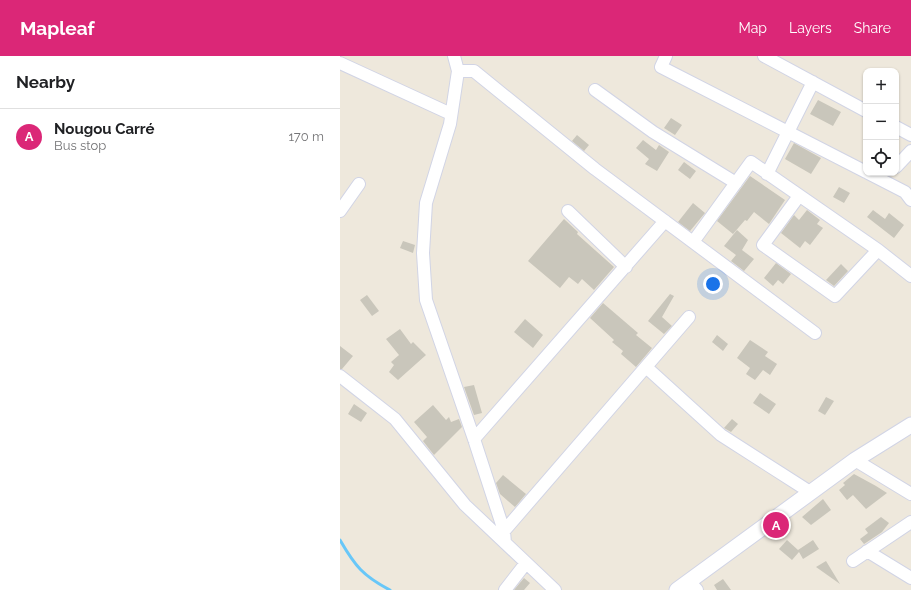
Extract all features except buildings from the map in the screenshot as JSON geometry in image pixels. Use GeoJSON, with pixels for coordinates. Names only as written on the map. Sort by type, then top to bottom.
{"type":"FeatureCollection","features":[{"type":"Feature","properties":{"kind":"street"},"geometry":{"type":"LineString","coordinates":[[454,56],[458,71],[451,114],[426,203],[423,253],[426,300],[504,531],[505,543]]}},
{"type":"Feature","properties":{"kind":"street"},"geometry":{"type":"LineString","coordinates":[[666,56],[661,66],[863,170]]}},
{"type":"Feature","properties":{"kind":"street"},"geometry":{"type":"LineString","coordinates":[[764,56],[863,109]]}},
{"type":"Feature","properties":{"kind":"street"},"geometry":{"type":"LineString","coordinates":[[340,63],[451,114]]}},
{"type":"Feature","properties":{"kind":"street"},"geometry":{"type":"LineString","coordinates":[[458,71],[474,70],[596,169],[814,333]]}},
{"type":"Feature","properties":{"kind":"street"},"geometry":{"type":"LineString","coordinates":[[768,174],[813,82]]}},
{"type":"Feature","properties":{"kind":"street"},"geometry":{"type":"LineString","coordinates":[[595,90],[653,132],[736,183]]}},
{"type":"Feature","properties":{"kind":"street"},"geometry":{"type":"LineString","coordinates":[[899,129],[911,135]]}},
{"type":"Feature","properties":{"kind":"street"},"geometry":{"type":"LineString","coordinates":[[899,164],[911,151]]}},
{"type":"Feature","properties":{"kind":"street"},"geometry":{"type":"LineString","coordinates":[[693,242],[751,162],[878,250],[911,276]]}},
{"type":"Feature","properties":{"kind":"street"},"geometry":{"type":"LineString","coordinates":[[887,177],[905,192],[911,200]]}},
{"type":"Feature","properties":{"kind":"street"},"geometry":{"type":"LineString","coordinates":[[340,211],[359,184]]}},
{"type":"Feature","properties":{"kind":"street"},"geometry":{"type":"LineString","coordinates":[[799,196],[763,245],[835,296],[878,250]]}},
{"type":"Feature","properties":{"kind":"street"},"geometry":{"type":"LineString","coordinates":[[568,211],[626,266]]}},
{"type":"Feature","properties":{"kind":"street"},"geometry":{"type":"LineString","coordinates":[[474,439],[666,222]]}},
{"type":"Feature","properties":{"kind":"street"},"geometry":{"type":"LineString","coordinates":[[504,531],[689,317]]}},
{"type":"Feature","properties":{"kind":"street"},"geometry":{"type":"LineString","coordinates":[[646,367],[721,435],[810,492]]}},
{"type":"Feature","properties":{"kind":"street"},"geometry":{"type":"LineString","coordinates":[[340,376],[395,419],[464,505],[555,590]]}},
{"type":"Feature","properties":{"kind":"street"},"geometry":{"type":"LineString","coordinates":[[688,587],[810,492],[855,460],[911,425]]}},
{"type":"Feature","properties":{"kind":"street"},"geometry":{"type":"LineString","coordinates":[[855,460],[911,494]]}},
{"type":"Feature","properties":{"kind":"street"},"geometry":{"type":"LineString","coordinates":[[853,561],[911,522]]}},
{"type":"Feature","properties":{"kind":"street"},"geometry":{"type":"LineString","coordinates":[[867,551],[911,578]]}},
{"type":"Feature","properties":{"kind":"street"},"geometry":{"type":"LineString","coordinates":[[505,590],[526,563]]}},
{"type":"Feature","properties":{"kind":"waterway"},"geometry":{"type":"LineString","coordinates":[[340,540],[360,570],[390,590]]}},
{"type":"Feature","properties":{"kind":"place","name":"Nougou Carré"},"geometry":{"type":"Point","coordinates":[776,525]}}]}
